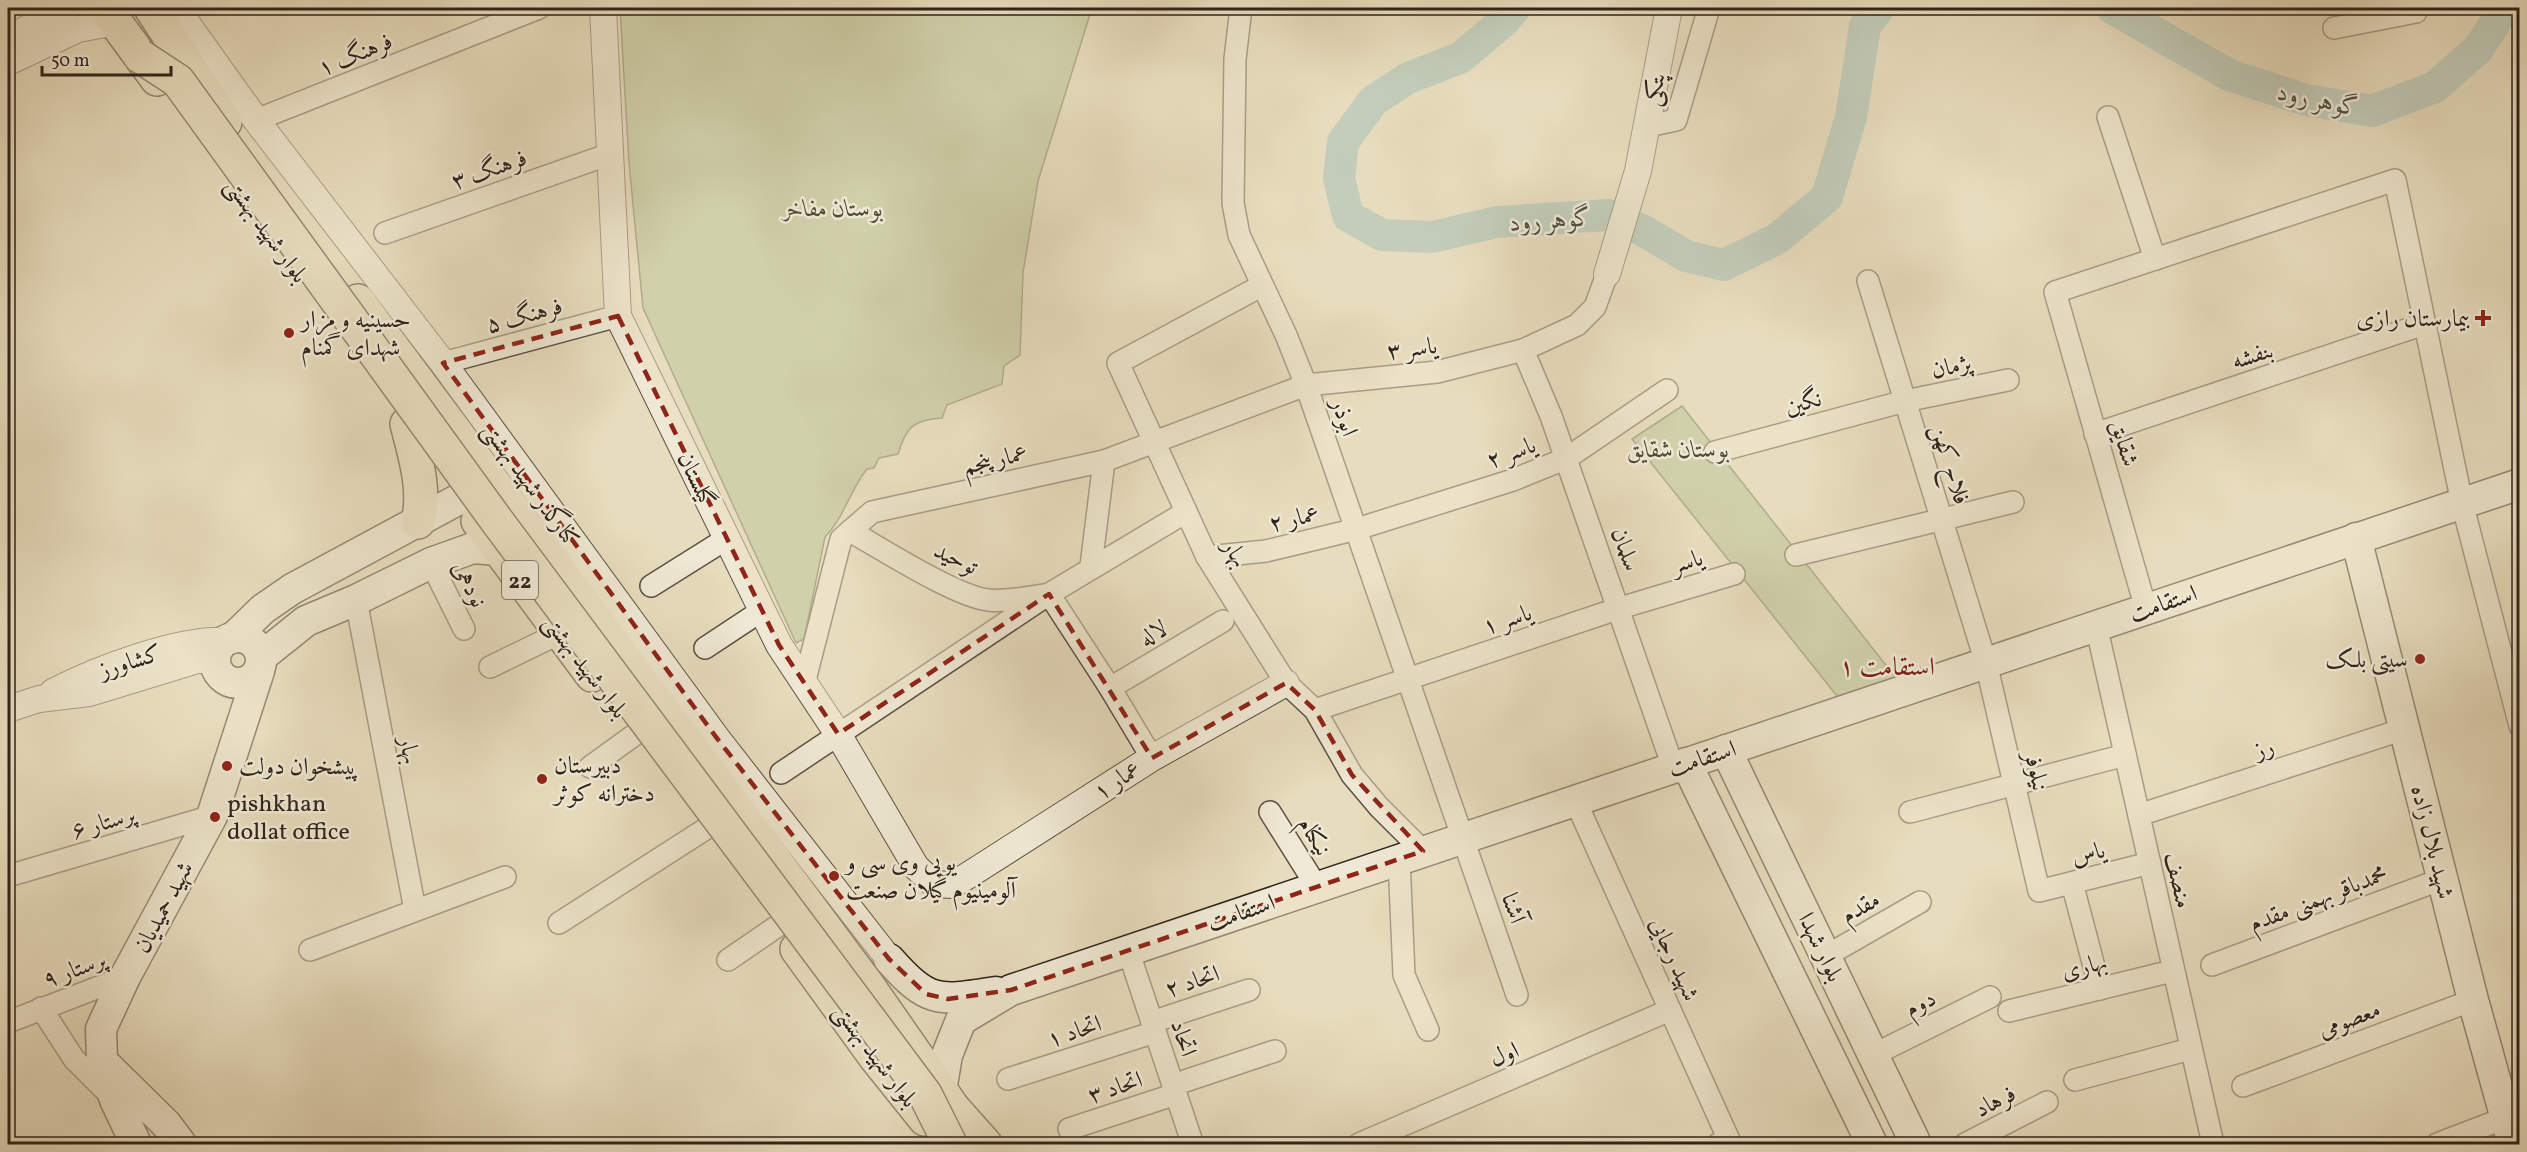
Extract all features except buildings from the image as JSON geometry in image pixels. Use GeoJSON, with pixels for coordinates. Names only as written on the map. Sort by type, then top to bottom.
{"type":"FeatureCollection","features":[{"type":"Feature","properties":{"kind":"highway","name":"بلوار شهید بهشتی"},"geometry":{"type":"LineString","coordinates":[[152,8],[230,129],[717,787],[748,804],[822,926],[941,1091],[985,1144]]}},
{"type":"Feature","properties":{"kind":"highway","name":"بلوار شهید بهشتی"},"geometry":{"type":"LineString","coordinates":[[110,15],[498,550],[637,733],[876,1058],[948,1144]]}},
{"type":"Feature","properties":{"kind":"highway"},"geometry":{"type":"LineString","coordinates":[[140,56],[178,81],[497,521],[925,1094],[948,1144]]}},
{"type":"Feature","properties":{"kind":"highway"},"geometry":{"type":"LineString","coordinates":[[407,424],[418,470],[422,500],[418,522]]}},
{"type":"Feature","properties":{"kind":"highway"},"geometry":{"type":"LineString","coordinates":[[461,498],[489,480]]}},
{"type":"Feature","properties":{"kind":"highway"},"geometry":{"type":"LineString","coordinates":[[660,764],[675,771],[684,768],[689,764],[686,745]]}},
{"type":"Feature","properties":{"kind":"highway"},"geometry":{"type":"LineString","coordinates":[[699,818],[686,794],[686,785],[690,779],[705,778],[717,787]]}},
{"type":"Feature","properties":{"kind":"main road","name":"استقامت"},"geometry":{"type":"LineString","coordinates":[[941,1091],[947,1055],[961,1020],[1011,990],[2520,484]]}},
{"type":"Feature","properties":{"kind":"main road"},"geometry":{"type":"LineString","coordinates":[[239,655],[263,609],[292,589],[461,498]]}},
{"type":"Feature","properties":{"kind":"main road","name":"شهید بلال زاده"},"geometry":{"type":"LineString","coordinates":[[2356,538],[2473,1000],[2509,1131]]}},
{"type":"Feature","properties":{"kind":"main road"},"geometry":{"type":"LineString","coordinates":[[239,655],[296,605],[441,541],[448,540],[465,551]]}},
{"type":"Feature","properties":{"kind":"main road"},"geometry":{"type":"LineString","coordinates":[[239,655],[431,563],[465,551],[481,548],[498,550]]}},
{"type":"Feature","properties":{"kind":"main road","name":"شهید حمیدیان"},"geometry":{"type":"LineString","coordinates":[[136,1144],[115,1100],[102,1061],[101,1029],[125,977],[212,816],[232,755],[239,655]]}},
{"type":"Feature","properties":{"kind":"main road","name":"بلوار شهدا"},"geometry":{"type":"LineString","coordinates":[[1726,750],[1916,1144]]}},
{"type":"Feature","properties":{"kind":"main road","name":"بلوار شهدا"},"geometry":{"type":"LineString","coordinates":[[1680,765],[1872,1144]]}},
{"type":"Feature","properties":{"kind":"main road"},"geometry":{"type":"LineString","coordinates":[[889,959],[912,985],[926,994],[948,999],[1011,990]]}},
{"type":"Feature","properties":{"kind":"main road"},"geometry":{"type":"LineString","coordinates":[[102,1061],[166,1124],[181,1144]]}},
{"type":"Feature","properties":{"kind":"street","name":"کنارگذر شهید بهشتی"},"geometry":{"type":"LineString","coordinates":[[176,8],[256,120],[443,363],[748,804],[889,959]]}},
{"type":"Feature","properties":{"kind":"street","name":"فرهنگ ۱"},"geometry":{"type":"LineString","coordinates":[[256,120],[539,8]]}},
{"type":"Feature","properties":{"kind":"street","name":"گیلستان"},"geometry":{"type":"LineString","coordinates":[[603,8],[618,316],[779,645],[838,734],[916,867],[934,884],[953,885]]}},
{"type":"Feature","properties":{"kind":"street","name":"ابوذر"},"geometry":{"type":"LineString","coordinates":[[1241,8],[1235,59],[1233,203],[1239,235],[1286,335],[1306,385],[1463,838]]}},
{"type":"Feature","properties":{"kind":"street","name":"پتکی"},"geometry":{"type":"LineString","coordinates":[[1607,274],[1638,171],[1669,8]]}},
{"type":"Feature","properties":{"kind":"street"},"geometry":{"type":"LineString","coordinates":[[1648,126],[1676,120],[1709,8]]}},
{"type":"Feature","properties":{"kind":"street"},"geometry":{"type":"LineString","coordinates":[[2334,28],[2416,12],[2418,8]]}},
{"type":"Feature","properties":{"kind":"street"},"geometry":{"type":"LineString","coordinates":[[8,39],[55,22],[78,29],[110,15]]}},
{"type":"Feature","properties":{"kind":"street"},"geometry":{"type":"LineString","coordinates":[[8,62],[55,22]]}},
{"type":"Feature","properties":{"kind":"street"},"geometry":{"type":"LineString","coordinates":[[2108,117],[2155,259],[2394,180],[2462,503],[2520,726]]}},
{"type":"Feature","properties":{"kind":"street","name":"فرهنگ ۳"},"geometry":{"type":"LineString","coordinates":[[385,233],[610,154]]}},
{"type":"Feature","properties":{"kind":"street","name":"شقایق"},"geometry":{"type":"LineString","coordinates":[[2146,609],[2055,292],[2155,259]]}},
{"type":"Feature","properties":{"kind":"street"},"geometry":{"type":"LineString","coordinates":[[1523,350],[1577,325],[1595,307],[1607,274]]}},
{"type":"Feature","properties":{"kind":"street","name":"فلاح کهن"},"geometry":{"type":"LineString","coordinates":[[1868,280],[1986,663]]}},
{"type":"Feature","properties":{"kind":"street","name":"بهار"},"geometry":{"type":"LineString","coordinates":[[1261,286],[1118,363],[1152,442],[1207,557],[1286,683],[1315,710],[1352,775],[1379,807],[1411,855]]}},
{"type":"Feature","properties":{"kind":"street","name":"فرهنگ ۵"},"geometry":{"type":"LineString","coordinates":[[443,363],[618,316]]}},
{"type":"Feature","properties":{"kind":"street","name":"بنفشه"},"geometry":{"type":"LineString","coordinates":[[2096,434],[2424,324]]}},
{"type":"Feature","properties":{"kind":"street","name":"یاسر ۳"},"geometry":{"type":"LineString","coordinates":[[1306,385],[1437,372],[1523,350]]}},
{"type":"Feature","properties":{"kind":"street","name":"سلمان"},"geometry":{"type":"LineString","coordinates":[[1523,350],[1566,458],[1680,765]]}},
{"type":"Feature","properties":{"kind":"street","name":"پژمان"},"geometry":{"type":"LineString","coordinates":[[1905,401],[2008,380]]}},
{"type":"Feature","properties":{"kind":"street","name":"عمار پنجم"},"geometry":{"type":"LineString","coordinates":[[804,684],[841,538],[872,512],[1104,460],[1306,385]]}},
{"type":"Feature","properties":{"kind":"street","name":"یاسر ۲"},"geometry":{"type":"LineString","coordinates":[[1357,529],[1513,480],[1566,458],[1667,390]]}},
{"type":"Feature","properties":{"kind":"street","name":"نگین"},"geometry":{"type":"LineString","coordinates":[[1715,452],[1905,401]]}},
{"type":"Feature","properties":{"kind":"street"},"geometry":{"type":"LineString","coordinates":[[1090,566],[1104,460]]}},
{"type":"Feature","properties":{"kind":"street"},"geometry":{"type":"LineString","coordinates":[[1796,555],[2013,502]]}},
{"type":"Feature","properties":{"kind":"street","name":"توحید"},"geometry":{"type":"LineString","coordinates":[[850,531],[952,587],[987,600],[1049,594],[1090,566],[1186,512]]}},
{"type":"Feature","properties":{"kind":"street","name":"عمار ۲"},"geometry":{"type":"LineString","coordinates":[[1207,557],[1266,551],[1357,529]]}},
{"type":"Feature","properties":{"kind":"street"},"geometry":{"type":"LineString","coordinates":[[651,586],[726,539]]}},
{"type":"Feature","properties":{"kind":"street","name":"نودهی"},"geometry":{"type":"LineString","coordinates":[[431,563],[464,629]]}},
{"type":"Feature","properties":{"kind":"street","name":"یاسر"},"geometry":{"type":"LineString","coordinates":[[1620,608],[1734,574]]}},
{"type":"Feature","properties":{"kind":"street"},"geometry":{"type":"LineString","coordinates":[[781,772],[1049,594],[1152,758]]}},
{"type":"Feature","properties":{"kind":"street","name":"بهار"},"geometry":{"type":"LineString","coordinates":[[356,600],[415,910]]}},
{"type":"Feature","properties":{"kind":"street","name":"یاسر ۱"},"geometry":{"type":"LineString","coordinates":[[1409,678],[1620,608]]}},
{"type":"Feature","properties":{"kind":"street"},"geometry":{"type":"LineString","coordinates":[[705,648],[761,611]]}},
{"type":"Feature","properties":{"kind":"street","name":"لاله"},"geometry":{"type":"LineString","coordinates":[[1110,688],[1223,621]]}},
{"type":"Feature","properties":{"kind":"street","name":"منصف"},"geometry":{"type":"LineString","coordinates":[[2096,625],[2172,971],[2213,1144]]}},
{"type":"Feature","properties":{"kind":"street"},"geometry":{"type":"LineString","coordinates":[[490,667],[560,633]]}},
{"type":"Feature","properties":{"kind":"street","name":"کشاورز"},"geometry":{"type":"LineString","coordinates":[[8,709],[39,699],[86,675],[186,644],[208,640],[239,655]]}},
{"type":"Feature","properties":{"kind":"street","name":"نیلوفر"},"geometry":{"type":"LineString","coordinates":[[1986,663],[2039,891]]}},
{"type":"Feature","properties":{"kind":"street"},"geometry":{"type":"LineString","coordinates":[[1315,710],[1409,678]]}},
{"type":"Feature","properties":{"kind":"street","name":"عمار ۱"},"geometry":{"type":"LineString","coordinates":[[953,885],[1152,758],[1286,683]]}},
{"type":"Feature","properties":{"kind":"street","name":"رز"},"geometry":{"type":"LineString","coordinates":[[2139,815],[2404,729]]}},
{"type":"Feature","properties":{"kind":"street"},"geometry":{"type":"LineString","coordinates":[[590,767],[637,733]]}},
{"type":"Feature","properties":{"kind":"street"},"geometry":{"type":"LineString","coordinates":[[1910,812],[2126,755]]}},
{"type":"Feature","properties":{"kind":"street","name":"شهید رجایی"},"geometry":{"type":"LineString","coordinates":[[1575,800],[1670,1010],[1724,1142]]}},
{"type":"Feature","properties":{"kind":"street","name":"نیکنام"},"geometry":{"type":"LineString","coordinates":[[1270,812],[1317,887]]}},
{"type":"Feature","properties":{"kind":"street","name":"پرستار ۶"},"geometry":{"type":"LineString","coordinates":[[8,876],[212,816]]}},
{"type":"Feature","properties":{"kind":"street"},"geometry":{"type":"LineString","coordinates":[[559,923],[699,818]]}},
{"type":"Feature","properties":{"kind":"street","name":"آشنا"},"geometry":{"type":"LineString","coordinates":[[1463,838],[1517,995]]}},
{"type":"Feature","properties":{"kind":"street"},"geometry":{"type":"LineString","coordinates":[[1411,855],[1404,975],[1428,1030]]}},
{"type":"Feature","properties":{"kind":"street","name":"یاس"},"geometry":{"type":"LineString","coordinates":[[2039,891],[2150,863]]}},
{"type":"Feature","properties":{"kind":"street"},"geometry":{"type":"LineString","coordinates":[[310,950],[505,877]]}},
{"type":"Feature","properties":{"kind":"street","name":"محمدباقر بهمنی مقدم"},"geometry":{"type":"LineString","coordinates":[[2212,965],[2442,879]]}},
{"type":"Feature","properties":{"kind":"street"},"geometry":{"type":"LineString","coordinates":[[2072,883],[2100,989]]}},
{"type":"Feature","properties":{"kind":"street","name":"مقدم"},"geometry":{"type":"LineString","coordinates":[[1826,956],[1920,902]]}},
{"type":"Feature","properties":{"kind":"street"},"geometry":{"type":"LineString","coordinates":[[728,960],[779,925]]}},
{"type":"Feature","properties":{"kind":"street"},"geometry":{"type":"LineString","coordinates":[[822,926],[889,959]]}},
{"type":"Feature","properties":{"kind":"street","name":"اتحاد"},"geometry":{"type":"LineString","coordinates":[[1128,950],[1192,1142]]}},
{"type":"Feature","properties":{"kind":"street","name":"بهاری"},"geometry":{"type":"LineString","coordinates":[[2009,1011],[2172,971]]}},
{"type":"Feature","properties":{"kind":"street","name":"پرستار ۹"},"geometry":{"type":"LineString","coordinates":[[8,1022],[125,977]]}},
{"type":"Feature","properties":{"kind":"street","name":"اتحاد ۲"},"geometry":{"type":"LineString","coordinates":[[1154,1027],[1249,990]]}},
{"type":"Feature","properties":{"kind":"street","name":"دوم"},"geometry":{"type":"LineString","coordinates":[[1873,1055],[1990,997]]}},
{"type":"Feature","properties":{"kind":"street","name":"معصومی"},"geometry":{"type":"LineString","coordinates":[[2243,1086],[2473,1000]]}},
{"type":"Feature","properties":{"kind":"street"},"geometry":{"type":"LineString","coordinates":[[41,1008],[74,1059],[115,1100]]}},
{"type":"Feature","properties":{"kind":"street","name":"اول"},"geometry":{"type":"LineString","coordinates":[[1359,1144],[1670,1010]]}},
{"type":"Feature","properties":{"kind":"street","name":"اتحاد ۱"},"geometry":{"type":"LineString","coordinates":[[1008,1079],[1154,1027]]}},
{"type":"Feature","properties":{"kind":"street"},"geometry":{"type":"LineString","coordinates":[[2074,1080],[2190,1049]]}},
{"type":"Feature","properties":{"kind":"street","name":"اتحاد ۳"},"geometry":{"type":"LineString","coordinates":[[1069,1129],[1275,1051]]}},
{"type":"Feature","properties":{"kind":"street","name":"فرهاد"},"geometry":{"type":"LineString","coordinates":[[1965,1144],[2048,1102]]}},
{"type":"Feature","properties":{"kind":"street"},"geometry":{"type":"LineString","coordinates":[[2437,1144],[2509,1131]]}},
{"type":"Feature","properties":{"kind":"highlighted area"},"geometry":{"type":"Polygon","coordinates":[[[618,316],[779,645],[838,734],[1049,594],[1152,758],[1286,683],[1315,710],[1352,775],[1423,851],[1011,990],[948,999],[926,994],[889,959],[716,737],[443,363],[618,316]]]}},
{"type":"Feature","properties":{"kind":"green space","name":"بوستان مفاخر"},"geometry":{"type":"Polygon","coordinates":[[[620,8],[1092,8],[1038,181],[1023,273],[1020,355],[1004,366],[1002,384],[947,405],[942,418],[917,423],[904,437],[898,454],[879,458],[874,468],[867,469],[837,521],[825,537],[804,639],[796,643],[643,308],[629,163],[620,8]]]}},
{"type":"Feature","properties":{"kind":"green space","name":"بوستان شقایق"},"geometry":{"type":"Polygon","coordinates":[[[1682,406],[1896,678],[1841,701],[1632,439],[1682,406]]]}},
{"type":"Feature","properties":{"kind":"waterway","name":"گوهر رود"},"geometry":{"type":"LineString","coordinates":[[1515,8],[1504,21],[1460,58],[1408,78],[1373,101],[1343,142],[1339,178],[1348,216],[1382,235],[1432,237],[1497,222],[1608,215],[1644,231],[1686,256],[1724,265],[1777,239],[1827,197],[1851,117],[1865,26],[1879,8]]}},
{"type":"Feature","properties":{"kind":"waterway","name":"گوهر رود"},"geometry":{"type":"LineString","coordinates":[[2112,8],[2229,75],[2306,100],[2372,111],[2435,87],[2478,49],[2505,8]]}},
{"type":"Feature","properties":{"kind":"place","name":"بیمارستان رازی"},"geometry":{"type":"Point","coordinates":[2483,318]}},
{"type":"Feature","properties":{"kind":"place","name":"حسینیه و مزار شهدای گمنام"},"geometry":{"type":"Point","coordinates":[289,333]}},
{"type":"Feature","properties":{"kind":"place","name":"سیتی بلک"},"geometry":{"type":"Point","coordinates":[2420,659]}},
{"type":"Feature","properties":{"kind":"place","name":"پیشخوان دولت"},"geometry":{"type":"Point","coordinates":[227,766]}},
{"type":"Feature","properties":{"kind":"place","name":"دبیرستان دخترانه کوثر"},"geometry":{"type":"Point","coordinates":[542,779]}},
{"type":"Feature","properties":{"kind":"place","name":"pishkhan dollat office"},"geometry":{"type":"Point","coordinates":[215,817]}},
{"type":"Feature","properties":{"kind":"place","name":"یوپی وی سی و آلومینیوم گیلان صنعت"},"geometry":{"type":"Point","coordinates":[834,876]}},
{"type":"Feature","properties":{"kind":"district","name":"استقامت ۱"},"geometry":{"type":"Point","coordinates":[1887,666]}}]}
